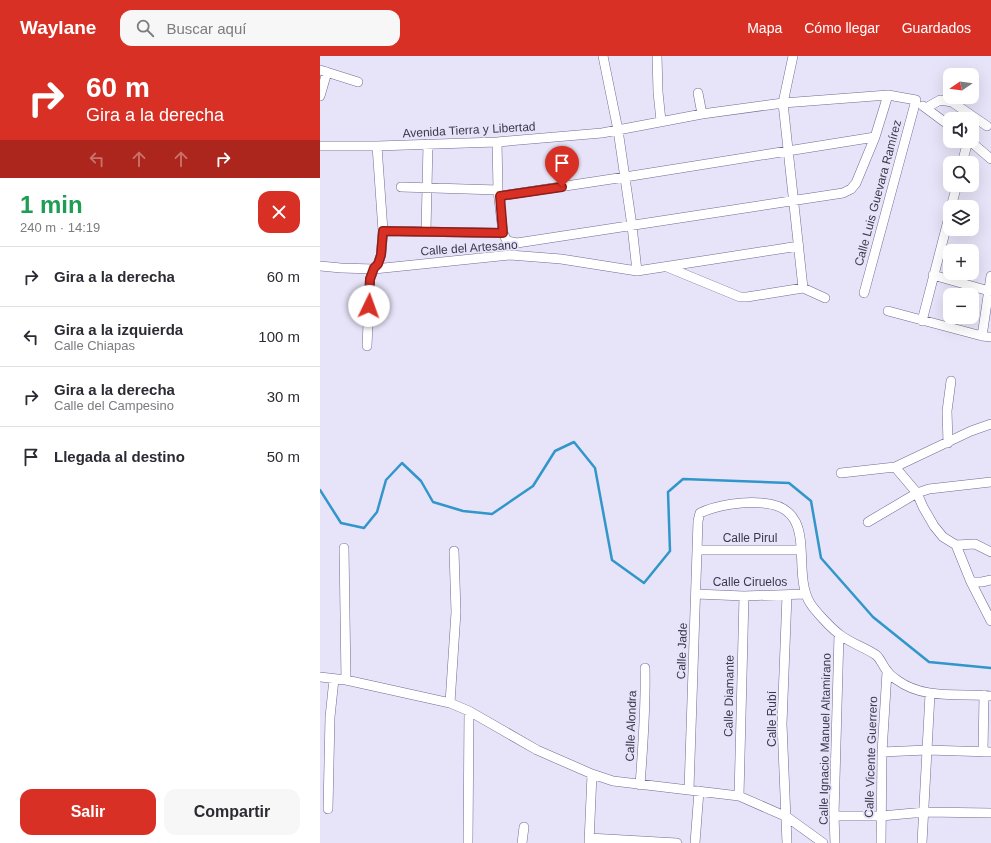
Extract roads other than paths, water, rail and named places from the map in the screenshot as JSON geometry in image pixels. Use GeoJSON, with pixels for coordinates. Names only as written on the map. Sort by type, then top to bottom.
{"type":"FeatureCollection","features":[{"type":"Feature","properties":{"kind":"street"},"geometry":{"type":"LineString","coordinates":[[603,56],[618,130],[637,271]]}},
{"type":"Feature","properties":{"kind":"street"},"geometry":{"type":"LineString","coordinates":[[657,56],[658,92],[661,120]]}},
{"type":"Feature","properties":{"kind":"street"},"geometry":{"type":"LineString","coordinates":[[793,56],[783,103],[803,288]]}},
{"type":"Feature","properties":{"kind":"street"},"geometry":{"type":"LineString","coordinates":[[320,96],[324,71],[358,82]]}},
{"type":"Feature","properties":{"kind":"street"},"geometry":{"type":"LineString","coordinates":[[698,93],[702,114]]}},
{"type":"Feature","properties":{"kind":"street"},"geometry":{"type":"LineString","coordinates":[[497,142],[499,193],[503,233],[507,241],[516,243],[843,193],[851,189],[856,183],[875,137],[888,94]]}},
{"type":"Feature","properties":{"kind":"street","name":"Avenida Tierra y Libertad"},"geometry":{"type":"LineString","coordinates":[[320,146],[377,146],[497,142],[618,130],[661,120],[783,103],[888,94],[916,100]]}},
{"type":"Feature","properties":{"kind":"street"},"geometry":{"type":"LineString","coordinates":[[916,100],[943,121]]}},
{"type":"Feature","properties":{"kind":"street","name":"Calle Luis Guevara Ramírez"},"geometry":{"type":"LineString","coordinates":[[864,293],[916,100]]}},
{"type":"Feature","properties":{"kind":"street"},"geometry":{"type":"LineString","coordinates":[[926,108],[940,100],[952,102],[987,126]]}},
{"type":"Feature","properties":{"kind":"street"},"geometry":{"type":"LineString","coordinates":[[401,187],[499,193],[625,178],[875,137]]}},
{"type":"Feature","properties":{"kind":"street"},"geometry":{"type":"LineString","coordinates":[[426,231],[428,144]]}},
{"type":"Feature","properties":{"kind":"street"},"geometry":{"type":"LineString","coordinates":[[367,346],[370,279],[381,255],[383,231],[377,146]]}},
{"type":"Feature","properties":{"kind":"street"},"geometry":{"type":"LineString","coordinates":[[978,148],[991,159]]}},
{"type":"Feature","properties":{"kind":"street"},"geometry":{"type":"LineString","coordinates":[[383,231],[503,233]]}},
{"type":"Feature","properties":{"kind":"street"},"geometry":{"type":"LineString","coordinates":[[922,320],[944,236]]}},
{"type":"Feature","properties":{"kind":"street","name":"Calle del Artesano"},"geometry":{"type":"LineString","coordinates":[[320,266],[341,268],[374,268],[510,255],[561,259],[637,271],[799,246]]}},
{"type":"Feature","properties":{"kind":"street"},"geometry":{"type":"LineString","coordinates":[[667,267],[740,297],[803,288],[825,298]]}},
{"type":"Feature","properties":{"kind":"street"},"geometry":{"type":"LineString","coordinates":[[933,275],[989,290]]}},
{"type":"Feature","properties":{"kind":"street"},"geometry":{"type":"LineString","coordinates":[[888,311],[986,336],[991,276]]}},
{"type":"Feature","properties":{"kind":"street"},"geometry":{"type":"LineString","coordinates":[[948,443],[947,411],[951,381]]}},
{"type":"Feature","properties":{"kind":"street"},"geometry":{"type":"LineString","coordinates":[[841,473],[895,467],[971,431],[991,424]]}},
{"type":"Feature","properties":{"kind":"street"},"geometry":{"type":"LineString","coordinates":[[895,467],[917,493],[934,526],[943,537],[956,545],[975,544],[991,552]]}},
{"type":"Feature","properties":{"kind":"street"},"geometry":{"type":"LineString","coordinates":[[868,522],[917,493],[929,489],[991,482]]}},
{"type":"Feature","properties":{"kind":"street","name":"Calle Jade"},"geometry":{"type":"LineString","coordinates":[[689,789],[698,521],[700,513],[711,508],[754,502],[770,503],[780,506],[790,513],[798,525],[801,550]]}},
{"type":"Feature","properties":{"kind":"street"},"geometry":{"type":"LineString","coordinates":[[956,545],[971,582],[991,621]]}},
{"type":"Feature","properties":{"kind":"street"},"geometry":{"type":"LineString","coordinates":[[344,548],[346,680]]}},
{"type":"Feature","properties":{"kind":"street","name":"Calle Pirul"},"geometry":{"type":"LineString","coordinates":[[698,550],[801,550]]}},
{"type":"Feature","properties":{"kind":"street"},"geometry":{"type":"LineString","coordinates":[[801,550],[805,594],[811,605],[839,634],[878,656],[887,672],[898,681],[930,694],[987,695],[987,752],[927,750],[882,752]]}},
{"type":"Feature","properties":{"kind":"street"},"geometry":{"type":"LineString","coordinates":[[450,703],[456,612],[454,551]]}},
{"type":"Feature","properties":{"kind":"street"},"geometry":{"type":"LineString","coordinates":[[971,582],[991,580]]}},
{"type":"Feature","properties":{"kind":"street","name":"Calle Ciruelos"},"geometry":{"type":"LineString","coordinates":[[696,594],[744,596],[805,594]]}},
{"type":"Feature","properties":{"kind":"street","name":"Calle Rubí"},"geometry":{"type":"LineString","coordinates":[[787,595],[782,724],[787,843]]}},
{"type":"Feature","properties":{"kind":"street","name":"Calle Diamante"},"geometry":{"type":"LineString","coordinates":[[739,796],[744,596]]}},
{"type":"Feature","properties":{"kind":"street","name":"Calle Ignacio Manuel Altamirano"},"geometry":{"type":"LineString","coordinates":[[836,843],[834,816],[839,634]]}},
{"type":"Feature","properties":{"kind":"street","name":"Calle Alondra"},"geometry":{"type":"LineString","coordinates":[[640,785],[645,726],[645,668]]}},
{"type":"Feature","properties":{"kind":"street","name":"Calle Vicente Guerrero"},"geometry":{"type":"LineString","coordinates":[[881,843],[882,752],[887,672]]}},
{"type":"Feature","properties":{"kind":"street"},"geometry":{"type":"LineString","coordinates":[[320,677],[346,680],[450,703],[469,711],[537,750],[592,774],[613,781],[739,796],[787,817],[822,843]]}},
{"type":"Feature","properties":{"kind":"street"},"geometry":{"type":"LineString","coordinates":[[328,809],[330,717],[334,679]]}},
{"type":"Feature","properties":{"kind":"street"},"geometry":{"type":"LineString","coordinates":[[922,843],[925,812],[930,694]]}},
{"type":"Feature","properties":{"kind":"street"},"geometry":{"type":"LineString","coordinates":[[468,843],[469,711]]}},
{"type":"Feature","properties":{"kind":"street"},"geometry":{"type":"LineString","coordinates":[[592,774],[589,841],[677,843]]}},
{"type":"Feature","properties":{"kind":"street"},"geometry":{"type":"LineString","coordinates":[[695,843],[699,791]]}},
{"type":"Feature","properties":{"kind":"street"},"geometry":{"type":"LineString","coordinates":[[834,816],[881,816],[925,812],[991,813]]}},
{"type":"Feature","properties":{"kind":"street"},"geometry":{"type":"LineString","coordinates":[[522,843],[524,827]]}},
{"type":"Feature","properties":{"kind":"waterway"},"geometry":{"type":"LineString","coordinates":[[320,490],[341,523],[364,528],[377,512],[386,480],[402,463],[421,481],[433,502],[463,511],[492,514],[533,486],[555,451],[574,442],[595,468],[612,560],[644,583],[670,551],[668,492],[683,479],[789,483],[811,501],[821,558],[873,617],[929,662],[991,668]]}}]}
